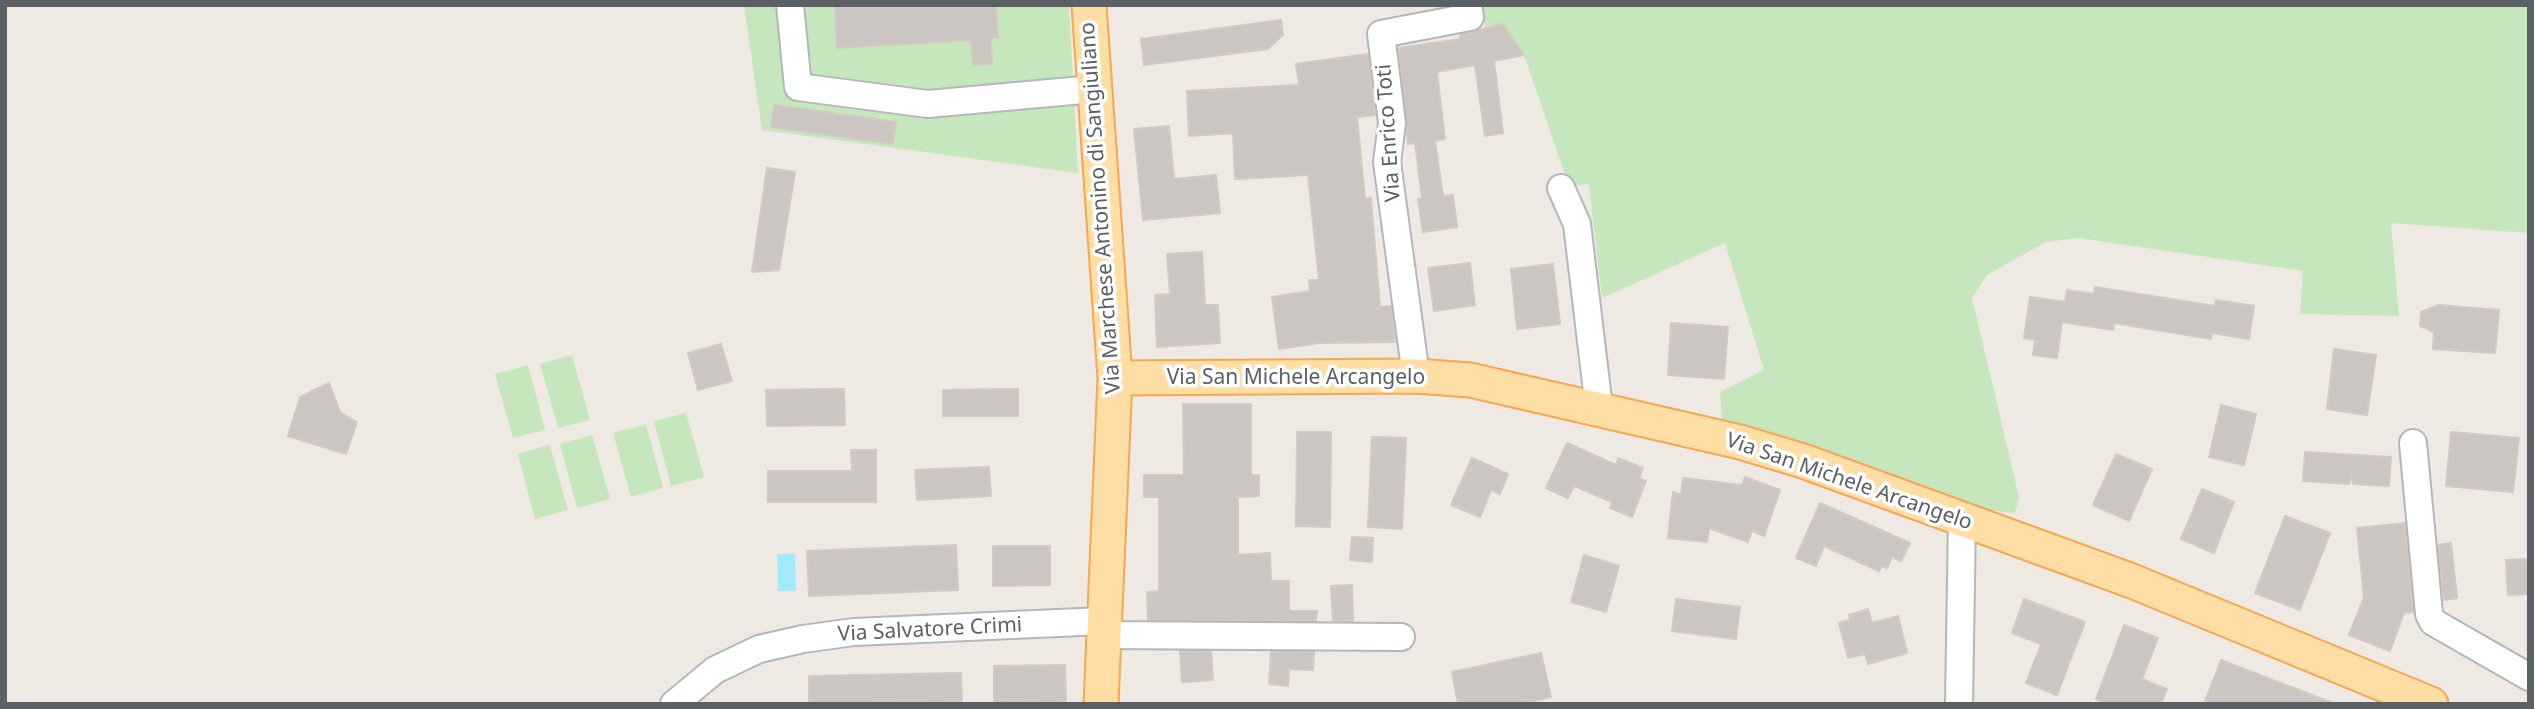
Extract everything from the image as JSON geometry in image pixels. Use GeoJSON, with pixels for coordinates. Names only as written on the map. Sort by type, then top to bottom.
{"type":"FeatureCollection","features":[{"type":"Feature","properties":{"kind":"main road","name":"Via Marchese Antonino di Sangiuliano"},"geometry":{"type":"LineString","coordinates":[[1088,5],[1115,378],[1101,704]]}},
{"type":"Feature","properties":{"kind":"main road","name":"Via San Michele Arcangelo"},"geometry":{"type":"LineString","coordinates":[[1115,378],[1416,376],[1484,382],[1740,442],[1803,461],[2132,581],[2431,704]]}},
{"type":"Feature","properties":{"kind":"street"},"geometry":{"type":"LineString","coordinates":[[790,5],[798,87],[928,104],[1094,89]]}},
{"type":"Feature","properties":{"kind":"street","name":"Via Enrico Toti"},"geometry":{"type":"LineString","coordinates":[[1416,376],[1387,162],[1392,123],[1381,34],[1470,17],[1468,5]]}},
{"type":"Feature","properties":{"kind":"street"},"geometry":{"type":"LineString","coordinates":[[1561,188],[1577,224],[1599,408]]}},
{"type":"Feature","properties":{"kind":"street"},"geometry":{"type":"LineString","coordinates":[[2413,443],[2429,614],[2433,622],[2529,677]]}},
{"type":"Feature","properties":{"kind":"street"},"geometry":{"type":"LineString","coordinates":[[1959,704],[1962,520]]}},
{"type":"Feature","properties":{"kind":"street","name":"Via Salvatore Crimi"},"geometry":{"type":"LineString","coordinates":[[674,704],[715,670],[759,649],[854,632],[1103,628],[1401,637]]}},
{"type":"Feature","properties":{"kind":"green space"},"geometry":{"type":"Polygon","coordinates":[[[744,5],[1069,5],[1078,173],[762,130],[744,5]]]}},
{"type":"Feature","properties":{"kind":"green space"},"geometry":{"type":"Polygon","coordinates":[[[1482,5],[2529,5],[2529,233],[2391,223],[2399,316],[2300,314],[2303,271],[2078,238],[2046,242],[1987,275],[1972,298],[2019,497],[2015,513],[1986,510],[1722,422],[1720,392],[1764,370],[1725,243],[1602,298],[1589,184],[1569,186],[1524,55],[1502,24],[1485,27],[1482,5]]]}},
{"type":"Feature","properties":{"kind":"green space"},"geometry":{"type":"Polygon","coordinates":[[[572,355],[590,420],[558,428],[540,364],[572,355]]]}},
{"type":"Feature","properties":{"kind":"green space"},"geometry":{"type":"Polygon","coordinates":[[[528,365],[545,430],[513,438],[495,374],[528,365]]]}},
{"type":"Feature","properties":{"kind":"green space"},"geometry":{"type":"Polygon","coordinates":[[[686,413],[704,477],[671,486],[654,421],[686,413]]]}},
{"type":"Feature","properties":{"kind":"green space"},"geometry":{"type":"Polygon","coordinates":[[[646,424],[663,488],[631,497],[613,433],[646,424]]]}},
{"type":"Feature","properties":{"kind":"green space"},"geometry":{"type":"Polygon","coordinates":[[[592,435],[610,499],[577,508],[560,444],[592,435]]]}},
{"type":"Feature","properties":{"kind":"green space"},"geometry":{"type":"Polygon","coordinates":[[[550,445],[568,510],[535,519],[518,454],[550,445]]]}},
{"type":"Feature","properties":{"kind":"water"},"geometry":{"type":"Polygon","coordinates":[[[777,554],[795,554],[796,591],[778,591],[777,554]]]}},
{"type":"Feature","properties":{"kind":"building"},"geometry":{"type":"Polygon","coordinates":[[[835,5],[996,5],[998,37],[991,38],[992,64],[973,65],[971,40],[837,48],[835,5]]]}},
{"type":"Feature","properties":{"kind":"building"},"geometry":{"type":"Polygon","coordinates":[[[1281,20],[1283,35],[1268,49],[1144,65],[1141,39],[1281,20]]]}},
{"type":"Feature","properties":{"kind":"building"},"geometry":{"type":"Polygon","coordinates":[[[1502,24],[1524,55],[1494,61],[1503,133],[1485,136],[1475,65],[1437,72],[1445,139],[1435,141],[1443,196],[1453,195],[1457,227],[1423,232],[1415,143],[1408,144],[1399,48],[1460,39],[1460,35],[1502,24]]]}},
{"type":"Feature","properties":{"kind":"building"},"geometry":{"type":"Polygon","coordinates":[[[1368,54],[1375,115],[1357,117],[1365,199],[1371,198],[1380,307],[1391,306],[1395,342],[1319,343],[1279,349],[1272,297],[1310,291],[1309,280],[1319,280],[1308,175],[1235,179],[1233,133],[1189,136],[1187,91],[1299,85],[1296,64],[1368,54]]]}},
{"type":"Feature","properties":{"kind":"building"},"geometry":{"type":"Polygon","coordinates":[[[774,105],[896,122],[893,144],[771,127],[774,105]]]}},
{"type":"Feature","properties":{"kind":"building"},"geometry":{"type":"Polygon","coordinates":[[[1169,126],[1174,179],[1216,175],[1220,213],[1143,220],[1134,129],[1169,126]]]}},
{"type":"Feature","properties":{"kind":"building"},"geometry":{"type":"Polygon","coordinates":[[[767,168],[795,172],[779,270],[752,272],[767,168]]]}},
{"type":"Feature","properties":{"kind":"building"},"geometry":{"type":"Polygon","coordinates":[[[1202,252],[1205,305],[1218,305],[1220,343],[1157,347],[1155,295],[1170,294],[1167,254],[1202,252]]]}},
{"type":"Feature","properties":{"kind":"building"},"geometry":{"type":"Polygon","coordinates":[[[1470,263],[1475,305],[1434,311],[1428,268],[1470,263]]]}},
{"type":"Feature","properties":{"kind":"building"},"geometry":{"type":"Polygon","coordinates":[[[1553,264],[1560,324],[1517,329],[1511,269],[1553,264]]]}},
{"type":"Feature","properties":{"kind":"building"},"geometry":{"type":"Polygon","coordinates":[[[2095,287],[2215,306],[2216,300],[2254,306],[2249,339],[2212,333],[2211,339],[2114,323],[2113,330],[2062,322],[2057,358],[2033,355],[2035,340],[2024,338],[2030,297],[2065,302],[2067,290],[2094,294],[2095,287]]]}},
{"type":"Feature","properties":{"kind":"building"},"geometry":{"type":"Polygon","coordinates":[[[2439,305],[2499,310],[2495,353],[2433,349],[2434,332],[2420,326],[2421,312],[2439,305]]]}},
{"type":"Feature","properties":{"kind":"building"},"geometry":{"type":"Polygon","coordinates":[[[1671,323],[1728,327],[1724,379],[1668,375],[1671,323]]]}},
{"type":"Feature","properties":{"kind":"building"},"geometry":{"type":"Polygon","coordinates":[[[721,344],[732,381],[698,390],[688,353],[721,344]]]}},
{"type":"Feature","properties":{"kind":"building"},"geometry":{"type":"Polygon","coordinates":[[[2334,349],[2376,355],[2367,415],[2327,409],[2334,349]]]}},
{"type":"Feature","properties":{"kind":"building"},"geometry":{"type":"Polygon","coordinates":[[[329,383],[340,412],[357,422],[346,454],[288,436],[300,397],[329,383]]]}},
{"type":"Feature","properties":{"kind":"building"},"geometry":{"type":"Polygon","coordinates":[[[844,389],[845,425],[767,426],[766,390],[844,389]]]}},
{"type":"Feature","properties":{"kind":"building"},"geometry":{"type":"Polygon","coordinates":[[[1018,389],[1018,416],[943,416],[943,390],[1018,389]]]}},
{"type":"Feature","properties":{"kind":"building"},"geometry":{"type":"Polygon","coordinates":[[[1183,404],[1251,404],[1251,475],[1259,475],[1259,496],[1238,497],[1238,555],[1270,553],[1271,581],[1289,581],[1289,611],[1317,611],[1316,621],[1148,620],[1147,592],[1159,591],[1159,497],[1144,497],[1144,475],[1184,475],[1183,404]]]}},
{"type":"Feature","properties":{"kind":"building"},"geometry":{"type":"Polygon","coordinates":[[[2221,405],[2256,414],[2244,465],[2209,457],[2221,405]]]}},
{"type":"Feature","properties":{"kind":"building"},"geometry":{"type":"Polygon","coordinates":[[[1297,432],[1331,432],[1330,527],[1296,526],[1297,432]]]}},
{"type":"Feature","properties":{"kind":"building"},"geometry":{"type":"Polygon","coordinates":[[[2451,432],[2519,438],[2513,492],[2446,486],[2451,432]]]}},
{"type":"Feature","properties":{"kind":"building"},"geometry":{"type":"Polygon","coordinates":[[[1372,437],[1406,438],[1402,529],[1368,527],[1372,437]]]}},
{"type":"Feature","properties":{"kind":"building"},"geometry":{"type":"Polygon","coordinates":[[[1567,443],[1616,465],[1618,458],[1643,468],[1639,478],[1646,481],[1632,517],[1610,508],[1612,502],[1574,486],[1568,498],[1546,488],[1567,443]]]}},
{"type":"Feature","properties":{"kind":"building"},"geometry":{"type":"Polygon","coordinates":[[[851,450],[876,450],[876,502],[768,502],[768,471],[852,471],[851,450]]]}},
{"type":"Feature","properties":{"kind":"building"},"geometry":{"type":"Polygon","coordinates":[[[2305,452],[2391,457],[2389,486],[2353,484],[2352,474],[2349,484],[2303,481],[2305,452]]]}},
{"type":"Feature","properties":{"kind":"building"},"geometry":{"type":"Polygon","coordinates":[[[2116,454],[2152,469],[2129,521],[2093,505],[2116,454]]]}},
{"type":"Feature","properties":{"kind":"building"},"geometry":{"type":"Polygon","coordinates":[[[1472,458],[1508,474],[1500,494],[1491,490],[1480,517],[1451,505],[1472,458]]]}},
{"type":"Feature","properties":{"kind":"building"},"geometry":{"type":"Polygon","coordinates":[[[989,467],[991,496],[917,500],[915,470],[989,467]]]}},
{"type":"Feature","properties":{"kind":"building"},"geometry":{"type":"Polygon","coordinates":[[[1745,477],[1780,490],[1764,536],[1752,531],[1748,542],[1709,528],[1707,542],[1668,538],[1673,492],[1681,495],[1683,478],[1742,485],[1745,477]]]}},
{"type":"Feature","properties":{"kind":"building"},"geometry":{"type":"Polygon","coordinates":[[[2202,489],[2234,502],[2214,553],[2181,539],[2202,489]]]}},
{"type":"Feature","properties":{"kind":"building"},"geometry":{"type":"Polygon","coordinates":[[[1820,503],[1910,543],[1901,561],[1892,557],[1887,568],[1882,566],[1879,571],[1824,546],[1816,566],[1796,558],[1820,503]]]}},
{"type":"Feature","properties":{"kind":"building"},"geometry":{"type":"Polygon","coordinates":[[[2285,516],[2330,533],[2300,610],[2255,593],[2285,516]]]}},
{"type":"Feature","properties":{"kind":"building"},"geometry":{"type":"Polygon","coordinates":[[[2405,523],[2413,612],[2404,613],[2390,651],[2349,635],[2364,597],[2357,528],[2405,523]]]}},
{"type":"Feature","properties":{"kind":"building"},"geometry":{"type":"Polygon","coordinates":[[[1352,537],[1373,538],[1372,562],[1350,560],[1352,537]]]}},
{"type":"Feature","properties":{"kind":"building"},"geometry":{"type":"Polygon","coordinates":[[[2451,543],[2457,598],[2444,600],[2438,545],[2451,543]]]}},
{"type":"Feature","properties":{"kind":"building"},"geometry":{"type":"Polygon","coordinates":[[[956,545],[958,590],[809,596],[807,551],[956,545]]]}},
{"type":"Feature","properties":{"kind":"building"},"geometry":{"type":"Polygon","coordinates":[[[993,546],[1050,546],[1050,585],[993,586],[993,546]]]}},
{"type":"Feature","properties":{"kind":"building"},"geometry":{"type":"Polygon","coordinates":[[[1584,555],[1619,566],[1606,612],[1571,602],[1584,555]]]}},
{"type":"Feature","properties":{"kind":"building"},"geometry":{"type":"Polygon","coordinates":[[[2529,559],[2529,594],[2508,595],[2506,560],[2529,559]]]}},
{"type":"Feature","properties":{"kind":"building"},"geometry":{"type":"Polygon","coordinates":[[[1352,585],[1353,621],[1333,621],[1331,586],[1352,585]]]}},
{"type":"Feature","properties":{"kind":"building"},"geometry":{"type":"Polygon","coordinates":[[[1676,599],[1740,607],[1736,639],[1672,631],[1676,599]]]}},
{"type":"Feature","properties":{"kind":"building"},"geometry":{"type":"Polygon","coordinates":[[[2024,599],[2085,622],[2057,695],[2026,683],[2041,644],[2012,633],[2024,599]]]}},
{"type":"Feature","properties":{"kind":"building"},"geometry":{"type":"Polygon","coordinates":[[[1868,609],[1872,623],[1898,616],[1907,653],[1868,664],[1865,654],[1848,658],[1839,623],[1850,620],[1849,615],[1868,609]]]}},
{"type":"Feature","properties":{"kind":"building"},"geometry":{"type":"Polygon","coordinates":[[[2124,625],[2158,638],[2142,679],[2167,689],[2161,704],[2108,704],[2096,699],[2124,625]]]}},
{"type":"Feature","properties":{"kind":"building"},"geometry":{"type":"Polygon","coordinates":[[[1180,651],[1211,651],[1213,680],[1182,682],[1180,651]]]}},
{"type":"Feature","properties":{"kind":"building"},"geometry":{"type":"Polygon","coordinates":[[[1271,652],[1314,652],[1313,670],[1289,669],[1288,686],[1269,684],[1271,652]]]}},
{"type":"Feature","properties":{"kind":"building"},"geometry":{"type":"Polygon","coordinates":[[[1541,653],[1551,697],[1520,704],[1458,704],[1452,672],[1541,653]]]}},
{"type":"Feature","properties":{"kind":"building"},"geometry":{"type":"Polygon","coordinates":[[[2221,660],[2330,702],[2330,704],[2204,704],[2221,660]]]}},
{"type":"Feature","properties":{"kind":"building"},"geometry":{"type":"Polygon","coordinates":[[[1065,665],[1066,701],[994,703],[994,666],[1065,665]]]}},
{"type":"Feature","properties":{"kind":"building"},"geometry":{"type":"Polygon","coordinates":[[[961,673],[962,701],[809,704],[809,676],[961,673]]]}}]}
